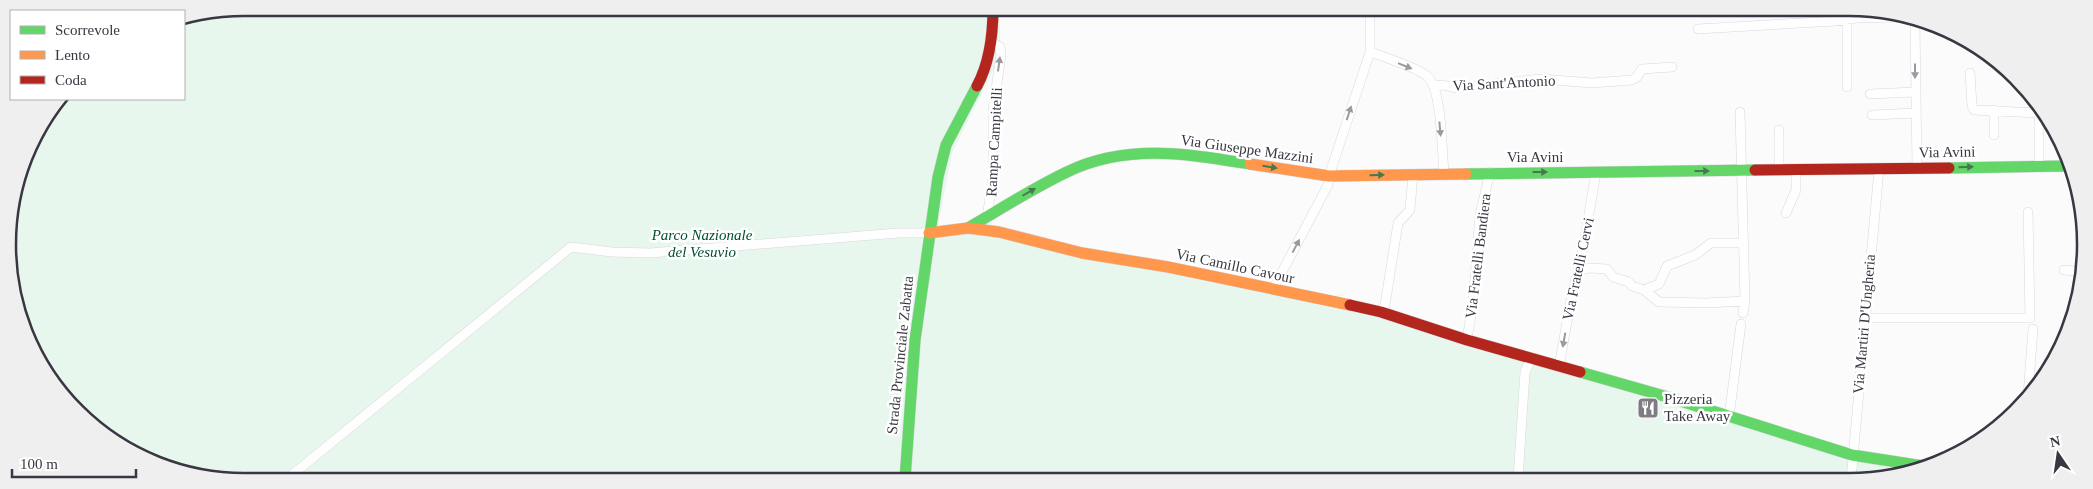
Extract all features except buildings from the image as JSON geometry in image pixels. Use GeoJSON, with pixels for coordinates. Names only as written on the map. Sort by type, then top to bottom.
{"type":"FeatureCollection","features":[{"type":"Feature","properties":{"kind":"street","name":"Strada Provinciale Zabatta"},"geometry":{"type":"LineString","coordinates":[[906,473],[915,340],[929,233],[942,155],[952,132],[981,79],[992,42],[993,16]]}},
{"type":"Feature","properties":{"kind":"street"},"geometry":{"type":"LineString","coordinates":[[1273,289],[1328,185],[1328,176],[1370,52],[1370,16]]}},
{"type":"Feature","properties":{"kind":"street"},"geometry":{"type":"LineString","coordinates":[[1698,29],[1827,16]]}},
{"type":"Feature","properties":{"kind":"street"},"geometry":{"type":"LineString","coordinates":[[1847,16],[1847,87]]}},
{"type":"Feature","properties":{"kind":"street"},"geometry":{"type":"LineString","coordinates":[[1916,26],[1917,168]]}},
{"type":"Feature","properties":{"kind":"street","name":"Rampa Campitelli"},"geometry":{"type":"LineString","coordinates":[[988,217],[993,178],[993,110],[1001,55],[1000,47],[992,42]]}},
{"type":"Feature","properties":{"kind":"street","name":"Via Sant'Antonio"},"geometry":{"type":"LineString","coordinates":[[1370,52],[1422,72],[1428,76],[1434,86],[1455,88],[1541,79],[1592,83],[1632,80],[1637,77],[1642,69],[1672,67]]}},
{"type":"Feature","properties":{"kind":"street"},"geometry":{"type":"LineString","coordinates":[[1970,73],[1972,106],[1974,110],[2033,110]]}},
{"type":"Feature","properties":{"kind":"street"},"geometry":{"type":"LineString","coordinates":[[1434,86],[1437,94],[1444,173]]}},
{"type":"Feature","properties":{"kind":"street"},"geometry":{"type":"LineString","coordinates":[[1870,94],[1915,92]]}},
{"type":"Feature","properties":{"kind":"street"},"geometry":{"type":"LineString","coordinates":[[1994,110],[1994,135]]}},
{"type":"Feature","properties":{"kind":"street"},"geometry":{"type":"LineString","coordinates":[[1740,112],[1744,313]]}},
{"type":"Feature","properties":{"kind":"street"},"geometry":{"type":"LineString","coordinates":[[1872,114],[1916,113]]}},
{"type":"Feature","properties":{"kind":"street"},"geometry":{"type":"LineString","coordinates":[[2039,120],[2039,166]]}},
{"type":"Feature","properties":{"kind":"street"},"geometry":{"type":"LineString","coordinates":[[1779,130],[1779,170]]}},
{"type":"Feature","properties":{"kind":"street","name":"Via Giuseppe Mazzini"},"geometry":{"type":"LineString","coordinates":[[968,228],[1068,171],[1108,158],[1149,153],[1181,153],[1328,176]]}},
{"type":"Feature","properties":{"kind":"street","name":"Via Avini"},"geometry":{"type":"LineString","coordinates":[[1328,176],[1490,172],[2063,166]]}},
{"type":"Feature","properties":{"kind":"street","name":"Via Martiri D'Ungheria"},"geometry":{"type":"LineString","coordinates":[[1852,473],[1852,455],[1879,168]]}},
{"type":"Feature","properties":{"kind":"street"},"geometry":{"type":"LineString","coordinates":[[1786,213],[1796,190],[1796,169]]}},
{"type":"Feature","properties":{"kind":"street","name":"Via Fratelli Bandiera"},"geometry":{"type":"LineString","coordinates":[[1467,340],[1473,302],[1480,215],[1490,172]]}},
{"type":"Feature","properties":{"kind":"street","name":"Via Fratelli Cervi"},"geometry":{"type":"LineString","coordinates":[[1559,366],[1596,172]]}},
{"type":"Feature","properties":{"kind":"street"},"geometry":{"type":"LineString","coordinates":[[1381,312],[1385,305],[1398,223],[1410,210],[1413,174]]}},
{"type":"Feature","properties":{"kind":"street"},"geometry":{"type":"LineString","coordinates":[[1865,318],[2030,318],[2028,212]]}},
{"type":"Feature","properties":{"kind":"street","name":"Via Camillo Cavour"},"geometry":{"type":"LineString","coordinates":[[929,233],[968,228],[999,232],[1082,253],[1168,267],[1381,312],[1530,359],[1636,387],[1852,455],[1911,464]]}},
{"type":"Feature","properties":{"kind":"street"},"geometry":{"type":"LineString","coordinates":[[294,473],[571,246],[612,252],[650,253],[898,233],[929,233]]}},
{"type":"Feature","properties":{"kind":"street"},"geometry":{"type":"LineString","coordinates":[[1644,290],[1659,284],[1667,266],[1695,255],[1711,243],[1743,243]]}},
{"type":"Feature","properties":{"kind":"street"},"geometry":{"type":"LineString","coordinates":[[1578,271],[1589,268],[1607,269],[1618,280],[1629,282],[1632,286],[1644,290],[1659,302],[1705,303],[1745,301]]}},
{"type":"Feature","properties":{"kind":"street"},"geometry":{"type":"LineString","coordinates":[[2064,270],[2075,271]]}},
{"type":"Feature","properties":{"kind":"street"},"geometry":{"type":"LineString","coordinates":[[1729,417],[1741,324]]}},
{"type":"Feature","properties":{"kind":"street"},"geometry":{"type":"LineString","coordinates":[[2029,384],[2033,329]]}},
{"type":"Feature","properties":{"kind":"street"},"geometry":{"type":"LineString","coordinates":[[1518,473],[1525,372],[1530,359]]}},
{"type":"Feature","properties":{"kind":"green space","name":"Parco Nazionale del Vesuvio"},"geometry":{"type":"Polygon","coordinates":[[[244,16],[999,16],[1001,55],[952,153],[938,226],[992,228],[1489,341],[1685,395],[1763,425],[1848,450],[1921,461],[1878,471],[1849,473],[244,473],[215,471],[171,461],[130,442],[94,416],[63,383],[40,345],[24,304],[18,274],[16,244],[18,215],[24,185],[34,157],[47,130],[68,100],[185,100],[185,24],[215,18],[244,16]]]}},
{"type":"Feature","properties":{"kind":"traffic: fast"},"geometry":{"type":"LineString","coordinates":[[905,473],[915,340],[938,177],[946,145],[977,86]]}},
{"type":"Feature","properties":{"kind":"traffic: fast"},"geometry":{"type":"LineString","coordinates":[[968,228],[1054,178],[1090,163],[1112,157],[1135,154],[1181,154],[1250,164]]}},
{"type":"Feature","properties":{"kind":"traffic: fast"},"geometry":{"type":"LineString","coordinates":[[1949,168],[2063,166]]}},
{"type":"Feature","properties":{"kind":"traffic: fast"},"geometry":{"type":"LineString","coordinates":[[1466,174],[1755,170]]}},
{"type":"Feature","properties":{"kind":"traffic: fast"},"geometry":{"type":"LineString","coordinates":[[1580,372],[1671,398],[1852,455],[1911,464]]}},
{"type":"Feature","properties":{"kind":"traffic: slow"},"geometry":{"type":"LineString","coordinates":[[1250,164],[1329,176],[1466,174]]}},
{"type":"Feature","properties":{"kind":"traffic: slow"},"geometry":{"type":"LineString","coordinates":[[929,233],[968,228],[999,232],[1082,253],[1168,267],[1350,305]]}},
{"type":"Feature","properties":{"kind":"traffic: jam"},"geometry":{"type":"LineString","coordinates":[[977,86],[990,48],[993,16]]}},
{"type":"Feature","properties":{"kind":"traffic: jam"},"geometry":{"type":"LineString","coordinates":[[1755,170],[1949,168]]}},
{"type":"Feature","properties":{"kind":"traffic: jam"},"geometry":{"type":"LineString","coordinates":[[1350,305],[1381,312],[1467,340],[1580,372]]}},
{"type":"Feature","properties":{"kind":"place","name":"Pizzeria Take Away"},"geometry":{"type":"Point","coordinates":[1648,408]}}]}
